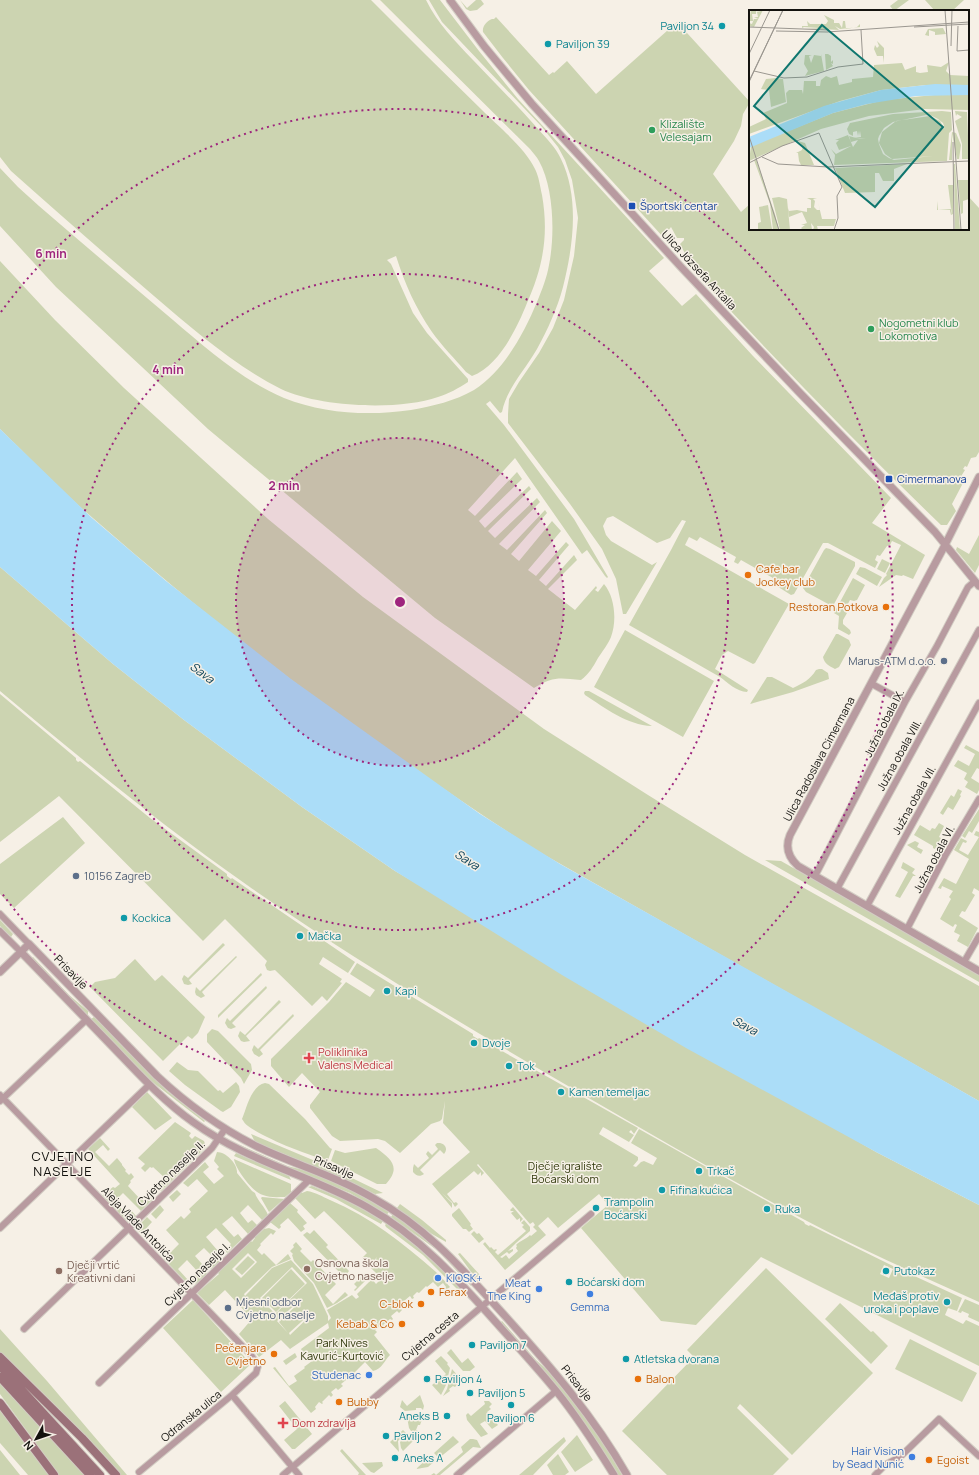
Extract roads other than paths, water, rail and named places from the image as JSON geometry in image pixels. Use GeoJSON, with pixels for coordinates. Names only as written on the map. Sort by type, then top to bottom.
{"type":"FeatureCollection","features":[{"type":"Feature","properties":{"kind":"main road"},"geometry":{"type":"LineString","coordinates":[[0,1357],[82,1438],[116,1475]]}},
{"type":"Feature","properties":{"kind":"main road"},"geometry":{"type":"LineString","coordinates":[[0,1366],[100,1475]]}},
{"type":"Feature","properties":{"kind":"main road"},"geometry":{"type":"LineString","coordinates":[[0,1377],[90,1475]]}},
{"type":"Feature","properties":{"kind":"main road"},"geometry":{"type":"LineString","coordinates":[[0,1403],[54,1475]]}},
{"type":"Feature","properties":{"kind":"street","name":"Ulica Józsefa Antalla"},"geometry":{"type":"LineString","coordinates":[[450,0],[484,46],[532,104],[644,227],[798,391],[935,532],[977,583]]}},
{"type":"Feature","properties":{"kind":"street","name":"Ulica Radoslava Cimermana"},"geometry":{"type":"LineString","coordinates":[[979,477],[872,684],[788,840],[788,851],[793,862],[979,971]]}},
{"type":"Feature","properties":{"kind":"street","name":"Južna obala IX."},"geometry":{"type":"LineString","coordinates":[[815,876],[905,702],[968,588],[977,583]]}},
{"type":"Feature","properties":{"kind":"street","name":"Južna obala VIII."},"geometry":{"type":"LineString","coordinates":[[837,889],[979,630]]}},
{"type":"Feature","properties":{"kind":"street"},"geometry":{"type":"LineString","coordinates":[[872,684],[905,702]]}},
{"type":"Feature","properties":{"kind":"street","name":"Južna obala VII."},"geometry":{"type":"LineString","coordinates":[[867,906],[979,703]]}},
{"type":"Feature","properties":{"kind":"street","name":"Južna obala VI."},"geometry":{"type":"LineString","coordinates":[[907,929],[945,856],[979,799]]}},
{"type":"Feature","properties":{"kind":"street","name":"Prisavlje"},"geometry":{"type":"LineString","coordinates":[[0,914],[157,1076],[191,1106],[225,1129],[271,1153],[348,1184],[397,1212],[429,1236],[451,1256],[566,1385],[599,1429],[627,1475]]}},
{"type":"Feature","properties":{"kind":"street","name":"Prisavlje"},"geometry":{"type":"LineString","coordinates":[[0,931],[149,1085],[180,1113],[219,1139],[267,1163],[352,1199],[397,1226],[431,1253],[481,1306],[556,1391],[594,1443],[614,1475]]}},
{"type":"Feature","properties":{"kind":"street"},"geometry":{"type":"LineString","coordinates":[[964,962],[979,936]]}},
{"type":"Feature","properties":{"kind":"street"},"geometry":{"type":"LineString","coordinates":[[0,972],[29,944]]}},
{"type":"Feature","properties":{"kind":"street"},"geometry":{"type":"LineString","coordinates":[[1,1098],[86,1020]]}},
{"type":"Feature","properties":{"kind":"street"},"geometry":{"type":"LineString","coordinates":[[0,1228],[149,1085]]}},
{"type":"Feature","properties":{"kind":"street","name":"Aleja Vlade Antolića"},"geometry":{"type":"LineString","coordinates":[[1,1098],[251,1355],[257,1363],[258,1369],[256,1373],[232,1396]]}},
{"type":"Feature","properties":{"kind":"street","name":"Cvjetno naselje II."},"geometry":{"type":"LineString","coordinates":[[24,1329],[212,1148],[225,1129]]}},
{"type":"Feature","properties":{"kind":"street","name":"Cvjetno naselje I."},"geometry":{"type":"LineString","coordinates":[[99,1383],[309,1180]]}},
{"type":"Feature","properties":{"kind":"street","name":"Cvjetna cesta"},"geometry":{"type":"LineString","coordinates":[[283,1475],[591,1214]]}},
{"type":"Feature","properties":{"kind":"street"},"geometry":{"type":"LineString","coordinates":[[458,1475],[556,1391]]}},
{"type":"Feature","properties":{"kind":"street","name":"Odranska ulica"},"geometry":{"type":"LineString","coordinates":[[139,1472],[232,1396],[299,1475]]}},
{"type":"Feature","properties":{"kind":"street"},"geometry":{"type":"LineString","coordinates":[[875,1475],[885,1465],[900,1457],[939,1419],[979,1456]]}},
{"type":"Feature","properties":{"kind":"water","name":"Sava"},"geometry":{"type":"Polygon","coordinates":[[[0,429],[92,518],[166,581],[291,679],[480,814],[560,864],[979,1101],[979,1205],[876,1152],[686,1048],[562,975],[395,871],[302,807],[184,720],[113,664],[0,567],[0,429]]]}},
{"type":"Feature","properties":{"kind":"place","name":"Paviljon 34"},"geometry":{"type":"Point","coordinates":[722,26]}},
{"type":"Feature","properties":{"kind":"place","name":"Paviljon 39"},"geometry":{"type":"Point","coordinates":[548,44]}},
{"type":"Feature","properties":{"kind":"place","name":"Klizalište Velesajam"},"geometry":{"type":"Point","coordinates":[652,130]}},
{"type":"Feature","properties":{"kind":"place","name":"Športski centar"},"geometry":{"type":"Point","coordinates":[632,206]}},
{"type":"Feature","properties":{"kind":"place","name":"Nogometni klub Lokomotiva"},"geometry":{"type":"Point","coordinates":[871,329]}},
{"type":"Feature","properties":{"kind":"place","name":"Cimermanova"},"geometry":{"type":"Point","coordinates":[889,479]}},
{"type":"Feature","properties":{"kind":"place","name":"Cafe bar Jockey club"},"geometry":{"type":"Point","coordinates":[748,575]}},
{"type":"Feature","properties":{"kind":"place","name":"Restoran Potkova"},"geometry":{"type":"Point","coordinates":[886,607]}},
{"type":"Feature","properties":{"kind":"place","name":"Marus-ATM d.o.o."},"geometry":{"type":"Point","coordinates":[944,661]}},
{"type":"Feature","properties":{"kind":"place","name":"10156 Zagreb"},"geometry":{"type":"Point","coordinates":[76,876]}},
{"type":"Feature","properties":{"kind":"place","name":"Kockica"},"geometry":{"type":"Point","coordinates":[124,918]}},
{"type":"Feature","properties":{"kind":"place","name":"Mačka"},"geometry":{"type":"Point","coordinates":[300,936]}},
{"type":"Feature","properties":{"kind":"place","name":"Kapi"},"geometry":{"type":"Point","coordinates":[387,991]}},
{"type":"Feature","properties":{"kind":"place","name":"Dvoje"},"geometry":{"type":"Point","coordinates":[474,1043]}},
{"type":"Feature","properties":{"kind":"place","name":"Poliklinika Valens Medical"},"geometry":{"type":"Point","coordinates":[309,1058]}},
{"type":"Feature","properties":{"kind":"place","name":"Tok"},"geometry":{"type":"Point","coordinates":[509,1066]}},
{"type":"Feature","properties":{"kind":"place","name":"Kamen temeljac"},"geometry":{"type":"Point","coordinates":[561,1092]}},
{"type":"Feature","properties":{"kind":"place","name":"Trkač"},"geometry":{"type":"Point","coordinates":[699,1171]}},
{"type":"Feature","properties":{"kind":"place","name":"Fifina kućica"},"geometry":{"type":"Point","coordinates":[662,1190]}},
{"type":"Feature","properties":{"kind":"place","name":"Trampolin Boćarski"},"geometry":{"type":"Point","coordinates":[596,1208]}},
{"type":"Feature","properties":{"kind":"place","name":"Ruka"},"geometry":{"type":"Point","coordinates":[767,1209]}},
{"type":"Feature","properties":{"kind":"place","name":"Osnovna škola Cvjetno naselje"},"geometry":{"type":"Point","coordinates":[307,1269]}},
{"type":"Feature","properties":{"kind":"place","name":"Dječji vrtić Kreativni dani"},"geometry":{"type":"Point","coordinates":[59,1271]}},
{"type":"Feature","properties":{"kind":"place","name":"Putokaz"},"geometry":{"type":"Point","coordinates":[886,1271]}},
{"type":"Feature","properties":{"kind":"place","name":"KIOSK+"},"geometry":{"type":"Point","coordinates":[438,1278]}},
{"type":"Feature","properties":{"kind":"place","name":"Boćarski dom"},"geometry":{"type":"Point","coordinates":[569,1282]}},
{"type":"Feature","properties":{"kind":"place","name":"Meat The King"},"geometry":{"type":"Point","coordinates":[539,1289]}},
{"type":"Feature","properties":{"kind":"place","name":"Ferax"},"geometry":{"type":"Point","coordinates":[431,1292]}},
{"type":"Feature","properties":{"kind":"place","name":"Gemma"},"geometry":{"type":"Point","coordinates":[590,1294]}},
{"type":"Feature","properties":{"kind":"place","name":"Međaš protiv uroka i poplave"},"geometry":{"type":"Point","coordinates":[947,1302]}},
{"type":"Feature","properties":{"kind":"place","name":"C-blok"},"geometry":{"type":"Point","coordinates":[421,1304]}},
{"type":"Feature","properties":{"kind":"place","name":"Mjesni odbor Cvjetno naselje"},"geometry":{"type":"Point","coordinates":[228,1308]}},
{"type":"Feature","properties":{"kind":"place","name":"Kebab & Co"},"geometry":{"type":"Point","coordinates":[402,1324]}},
{"type":"Feature","properties":{"kind":"place","name":"Paviljon 7"},"geometry":{"type":"Point","coordinates":[472,1345]}},
{"type":"Feature","properties":{"kind":"place","name":"Pečenjara Cvjetno"},"geometry":{"type":"Point","coordinates":[274,1354]}},
{"type":"Feature","properties":{"kind":"place","name":"Atletska dvorana"},"geometry":{"type":"Point","coordinates":[626,1359]}},
{"type":"Feature","properties":{"kind":"place","name":"Studenac"},"geometry":{"type":"Point","coordinates":[369,1375]}},
{"type":"Feature","properties":{"kind":"place","name":"Paviljon 4"},"geometry":{"type":"Point","coordinates":[427,1379]}},
{"type":"Feature","properties":{"kind":"place","name":"Balon"},"geometry":{"type":"Point","coordinates":[638,1379]}},
{"type":"Feature","properties":{"kind":"place","name":"Paviljon 5"},"geometry":{"type":"Point","coordinates":[470,1393]}},
{"type":"Feature","properties":{"kind":"place","name":"Bubby"},"geometry":{"type":"Point","coordinates":[339,1402]}},
{"type":"Feature","properties":{"kind":"place","name":"Paviljon 6"},"geometry":{"type":"Point","coordinates":[511,1405]}},
{"type":"Feature","properties":{"kind":"place","name":"Aneks B"},"geometry":{"type":"Point","coordinates":[447,1416]}},
{"type":"Feature","properties":{"kind":"place","name":"Dom zdravlja"},"geometry":{"type":"Point","coordinates":[283,1423]}},
{"type":"Feature","properties":{"kind":"place","name":"Paviljon 2"},"geometry":{"type":"Point","coordinates":[386,1436]}},
{"type":"Feature","properties":{"kind":"place","name":"Hair Vision by Sead Nunić"},"geometry":{"type":"Point","coordinates":[912,1457]}},
{"type":"Feature","properties":{"kind":"place","name":"Aneks A"},"geometry":{"type":"Point","coordinates":[395,1458]}},
{"type":"Feature","properties":{"kind":"place","name":"Egoist"},"geometry":{"type":"Point","coordinates":[929,1460]}},
{"type":"Feature","properties":{"kind":"district","name":"CVJETNO NASELJE"},"geometry":{"type":"Point","coordinates":[63,1164]}},
{"type":"Feature","properties":{"kind":"park label","name":"Dječje igralište Boćarski dom"},"geometry":{"type":"Point","coordinates":[565,1172]}},
{"type":"Feature","properties":{"kind":"park label","name":"Park Nives Kavurić-Kurtović"},"geometry":{"type":"Point","coordinates":[342,1349]}}]}
